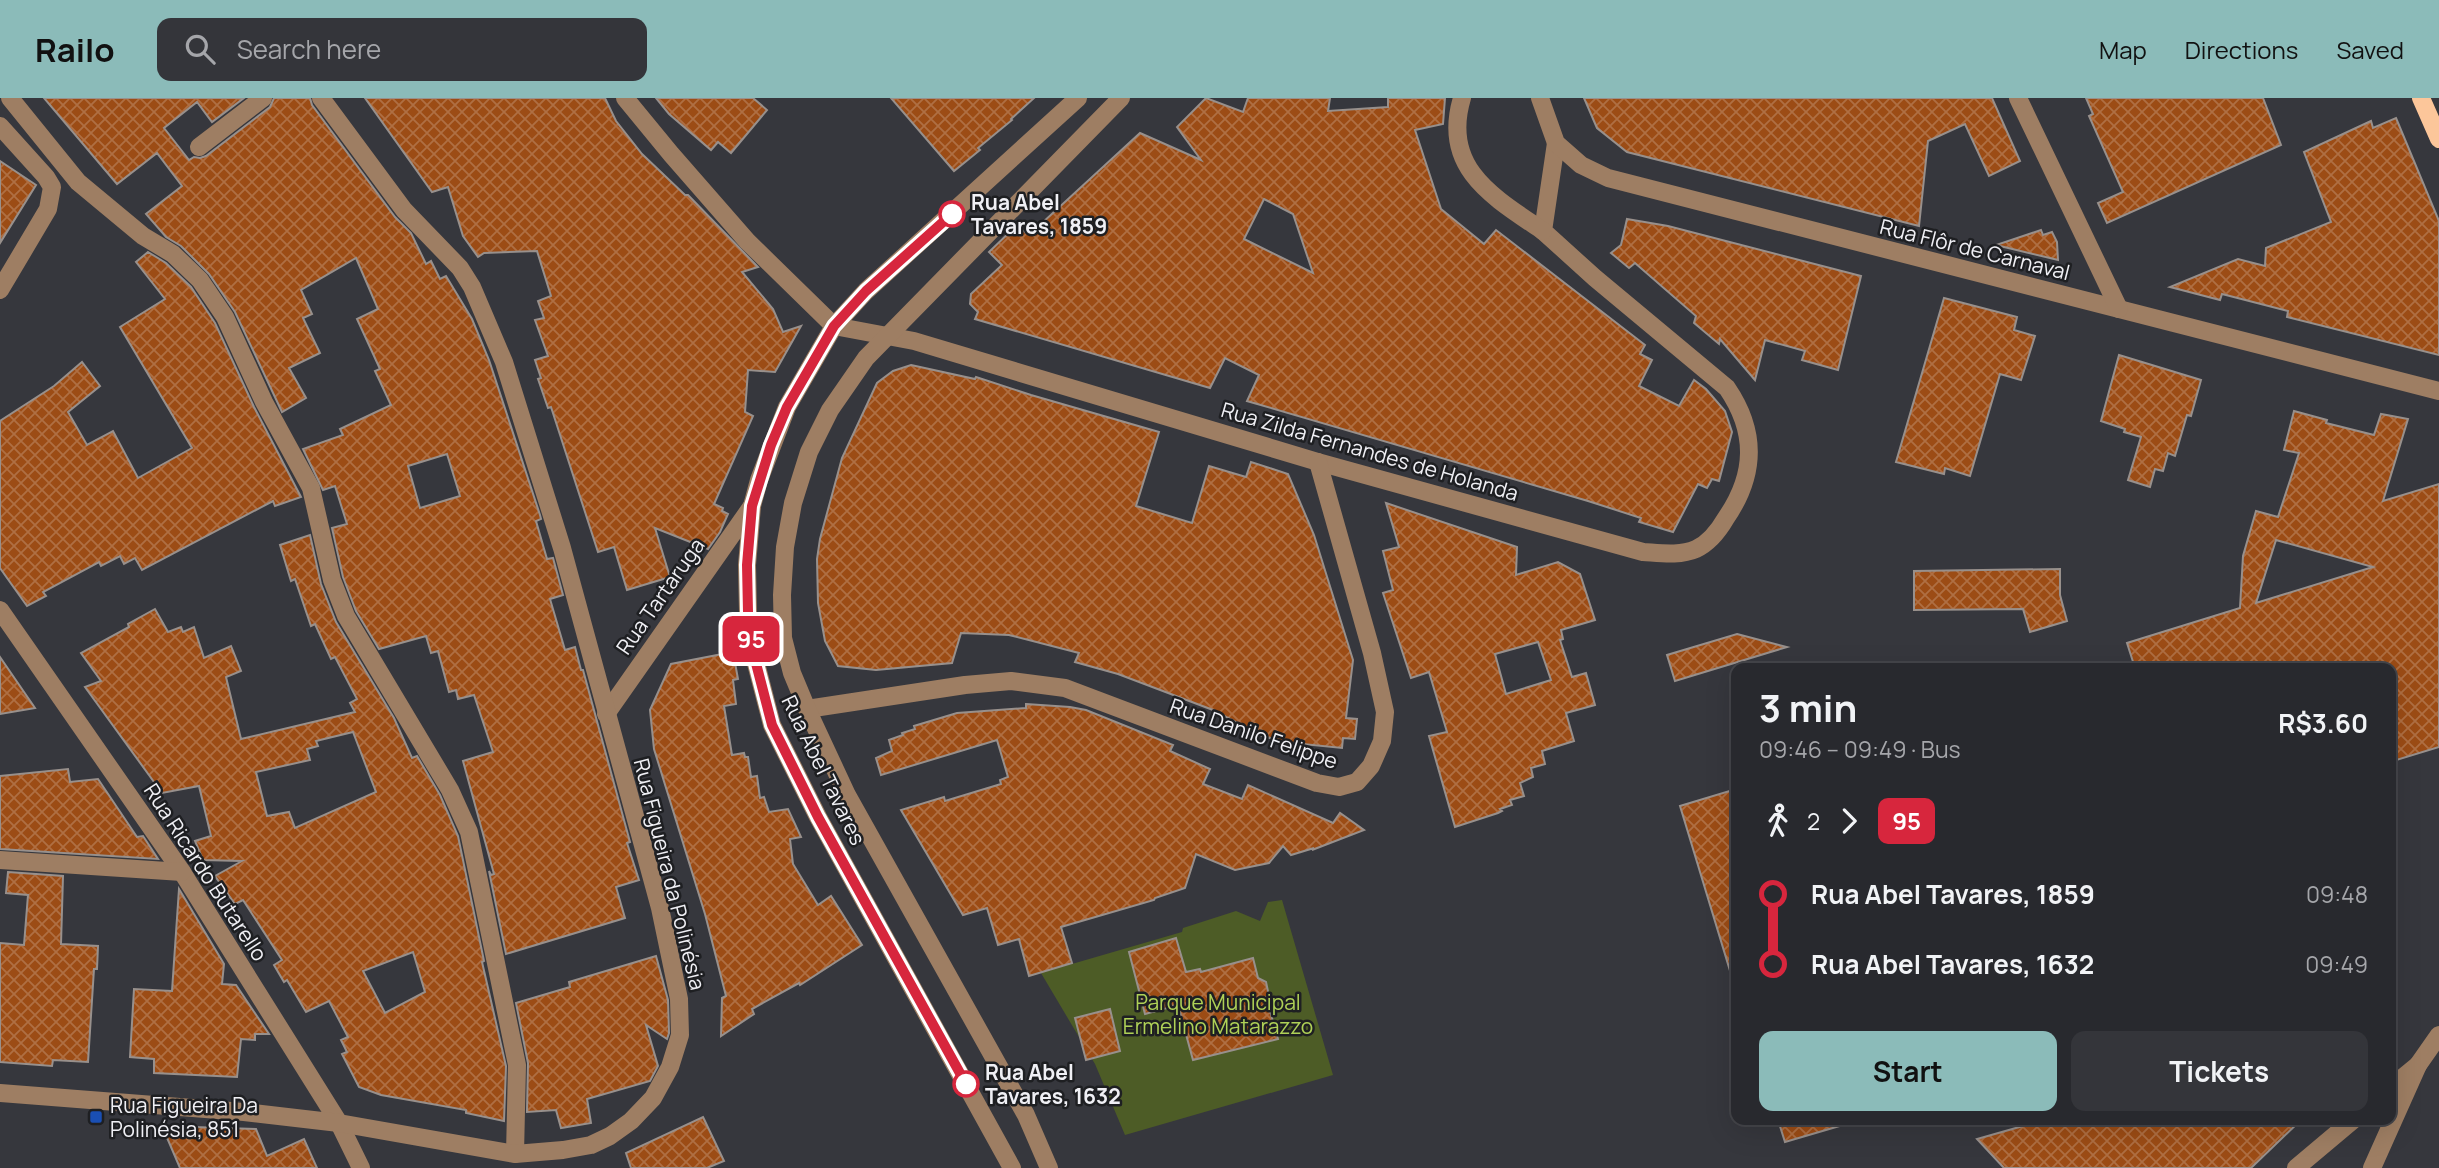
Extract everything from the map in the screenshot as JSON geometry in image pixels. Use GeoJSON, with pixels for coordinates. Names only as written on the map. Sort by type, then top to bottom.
{"type":"FeatureCollection","features":[{"type":"Feature","properties":{"kind":"main road"},"geometry":{"type":"LineString","coordinates":[[2421,98],[2439,139]]}},
{"type":"Feature","properties":{"kind":"street"},"geometry":{"type":"LineString","coordinates":[[10,98],[78,182],[133,228],[173,254],[200,280],[225,317],[264,402],[311,488],[332,580],[346,616],[450,790],[461,810],[471,841],[517,1065],[515,1154]]}},
{"type":"Feature","properties":{"kind":"street"},"geometry":{"type":"LineString","coordinates":[[199,147],[263,98]]}},
{"type":"Feature","properties":{"kind":"street","name":"Rua Figueira da Polinésia"},"geometry":{"type":"LineString","coordinates":[[0,1093],[244,1112],[339,1123],[515,1154],[591,1145],[610,1136],[631,1121],[653,1098],[670,1067],[680,1035],[679,999],[660,908],[562,548],[504,362],[472,287],[460,268],[404,210],[321,98]]}},
{"type":"Feature","properties":{"kind":"street"},"geometry":{"type":"LineString","coordinates":[[625,98],[747,241],[834,326]]}},
{"type":"Feature","properties":{"kind":"street","name":"Rua Abel Tavares"},"geometry":{"type":"LineString","coordinates":[[1012,1168],[818,817],[772,725],[754,659],[748,612],[747,565],[752,506],[771,445],[787,407],[834,326],[866,291],[1079,98]]}},
{"type":"Feature","properties":{"kind":"street","name":"Rua Abel Tavares"},"geometry":{"type":"LineString","coordinates":[[1049,1168],[1026,1115],[847,795],[807,709],[792,673],[783,638],[785,547],[793,503],[809,452],[830,410],[866,358],[1121,98]]}},
{"type":"Feature","properties":{"kind":"street","name":"Rua Zilda Fernandes de Holanda"},"geometry":{"type":"LineString","coordinates":[[834,326],[914,341],[1318,462],[1643,552],[1673,554],[1696,549],[1716,534],[1733,508],[1746,480],[1749,442],[1747,425],[1739,406],[1727,388],[1543,231],[1489,195],[1474,176],[1457,138],[1457,115],[1462,98]]}},
{"type":"Feature","properties":{"kind":"street","name":"Rua Flôr de Carnaval"},"geometry":{"type":"LineString","coordinates":[[1540,98],[1556,143],[1581,165],[1608,178],[2439,391]]}},
{"type":"Feature","properties":{"kind":"street"},"geometry":{"type":"LineString","coordinates":[[2022,101],[2119,309]]}},
{"type":"Feature","properties":{"kind":"street"},"geometry":{"type":"LineString","coordinates":[[0,126],[52,187],[48,209],[6,266],[0,290]]}},
{"type":"Feature","properties":{"kind":"street"},"geometry":{"type":"LineString","coordinates":[[1543,231],[1556,143]]}},
{"type":"Feature","properties":{"kind":"street","name":"Rua Danilo Felippe"},"geometry":{"type":"LineString","coordinates":[[807,709],[965,685],[1011,681],[1039,683],[1065,688],[1317,783],[1339,787],[1357,782],[1371,766],[1382,741],[1385,712],[1372,653],[1318,462]]}},
{"type":"Feature","properties":{"kind":"street","name":"Rua Tartaruga"},"geometry":{"type":"LineString","coordinates":[[606,714],[752,506]]}},
{"type":"Feature","properties":{"kind":"street","name":"Rua Ricardo Butarello"},"geometry":{"type":"LineString","coordinates":[[0,610],[182,872],[339,1123],[361,1168]]}},
{"type":"Feature","properties":{"kind":"street"},"geometry":{"type":"LineString","coordinates":[[0,860],[182,872]]}},
{"type":"Feature","properties":{"kind":"street"},"geometry":{"type":"LineString","coordinates":[[2396,1114],[2418,1065],[2439,1035]]}},
{"type":"Feature","properties":{"kind":"street"},"geometry":{"type":"LineString","coordinates":[[2396,1083],[2418,1065]]}},
{"type":"Feature","properties":{"kind":"street"},"geometry":{"type":"LineString","coordinates":[[2296,1168],[2347,1125]]}},
{"type":"Feature","properties":{"kind":"street"},"geometry":{"type":"LineString","coordinates":[[2372,1168],[2391,1125]]}},
{"type":"Feature","properties":{"kind":"green space","name":"Parque Municipal Ermelino Matarazzo"},"geometry":{"type":"Polygon","coordinates":[[[1282,900],[1333,1075],[1125,1135],[1095,1064],[1041,973],[1182,932],[1183,928],[1236,911],[1260,921],[1268,902],[1282,900]]]}},
{"type":"Feature","properties":{"kind":"building"},"geometry":{"type":"Polygon","coordinates":[[[44,98],[244,98],[212,122],[197,102],[164,128],[189,160],[206,156],[270,107],[274,98],[310,98],[312,105],[395,217],[411,233],[426,264],[431,261],[440,279],[446,276],[472,319],[489,360],[540,515],[541,519],[536,521],[547,559],[553,558],[563,595],[550,599],[565,650],[575,647],[583,670],[639,880],[616,887],[625,918],[506,954],[489,871],[491,875],[494,874],[463,761],[493,752],[474,695],[458,699],[456,690],[449,692],[438,651],[431,653],[426,636],[379,649],[356,611],[343,577],[332,528],[347,524],[335,486],[323,490],[303,449],[343,435],[340,429],[391,405],[375,371],[380,369],[357,319],[378,309],[356,258],[301,290],[312,314],[303,318],[320,353],[289,368],[306,398],[282,412],[235,312],[209,274],[181,246],[166,237],[146,214],[182,186],[157,153],[117,184],[44,98]],[[447,454],[408,466],[420,508],[460,496],[447,454]]]}},
{"type":"Feature","properties":{"kind":"building"},"geometry":{"type":"Polygon","coordinates":[[[365,98],[605,98],[616,121],[642,154],[688,195],[758,267],[742,272],[773,309],[783,332],[801,326],[775,372],[748,370],[745,412],[753,416],[714,504],[728,514],[708,549],[655,528],[670,577],[627,590],[614,547],[598,552],[551,407],[548,408],[538,379],[541,378],[535,360],[548,356],[535,320],[544,318],[538,301],[551,296],[537,251],[484,253],[478,257],[463,236],[448,187],[432,192],[365,98]]]}},
{"type":"Feature","properties":{"kind":"building"},"geometry":{"type":"Polygon","coordinates":[[[656,98],[753,98],[767,110],[731,153],[718,142],[711,150],[669,114],[656,98]]]}},
{"type":"Feature","properties":{"kind":"building"},"geometry":{"type":"Polygon","coordinates":[[[891,98],[1034,98],[954,171],[891,98]]]}},
{"type":"Feature","properties":{"kind":"building"},"geometry":{"type":"Polygon","coordinates":[[[1206,98],[1243,112],[1248,98],[1330,98],[1328,111],[1388,107],[1388,98],[1445,98],[1443,124],[1415,130],[1441,209],[1484,244],[1496,230],[1645,345],[1640,354],[1652,360],[1639,386],[1679,406],[1694,380],[1706,389],[1725,411],[1732,432],[1719,481],[1712,479],[1707,488],[1698,484],[1673,532],[1639,522],[1641,518],[1588,501],[1247,401],[1259,375],[1225,358],[1210,388],[975,319],[978,312],[970,304],[971,294],[1002,265],[989,252],[1016,226],[1028,234],[1041,224],[1140,133],[1201,160],[1177,127],[1206,98]],[[1264,199],[1244,239],[1313,273],[1293,214],[1264,199]]]}},
{"type":"Feature","properties":{"kind":"building"},"geometry":{"type":"Polygon","coordinates":[[[1584,98],[1992,98],[2020,161],[1989,176],[1965,124],[1928,141],[1919,226],[1627,152],[1597,128],[1584,98]]]}},
{"type":"Feature","properties":{"kind":"building"},"geometry":{"type":"Polygon","coordinates":[[[2086,98],[2263,98],[2281,145],[2107,223],[2098,203],[2123,192],[2089,116],[2093,114],[2086,98]]]}},
{"type":"Feature","properties":{"kind":"building"},"geometry":{"type":"Polygon","coordinates":[[[2396,118],[2439,221],[2439,355],[2287,317],[2288,311],[2222,294],[2220,300],[2170,287],[2238,259],[2265,266],[2266,248],[2331,222],[2304,152],[2371,121],[2373,128],[2396,118]]]}},
{"type":"Feature","properties":{"kind":"building"},"geometry":{"type":"Polygon","coordinates":[[[0,161],[36,185],[0,243],[0,161]]]}},
{"type":"Feature","properties":{"kind":"building"},"geometry":{"type":"Polygon","coordinates":[[[1627,219],[1668,226],[1861,276],[1838,370],[1802,360],[1805,351],[1765,340],[1755,380],[1720,339],[1719,344],[1694,323],[1696,316],[1635,263],[1629,268],[1611,253],[1621,245],[1627,219]]]}},
{"type":"Feature","properties":{"kind":"building"},"geometry":{"type":"Polygon","coordinates":[[[2041,230],[2043,235],[2052,232],[2057,242],[2058,260],[1996,245],[2041,230]]]}},
{"type":"Feature","properties":{"kind":"building"},"geometry":{"type":"Polygon","coordinates":[[[148,252],[166,263],[191,287],[215,323],[254,407],[301,497],[275,506],[273,501],[142,570],[135,558],[124,564],[120,556],[101,566],[99,562],[43,592],[46,596],[27,606],[0,568],[0,421],[54,386],[82,362],[100,386],[68,412],[87,445],[113,431],[138,478],[192,448],[120,327],[165,299],[136,262],[148,252]]]}},
{"type":"Feature","properties":{"kind":"building"},"geometry":{"type":"Polygon","coordinates":[[[1944,298],[2017,317],[2014,330],[2035,336],[2021,380],[2000,374],[1970,476],[1945,468],[1944,474],[1896,462],[1944,298]]]}},
{"type":"Feature","properties":{"kind":"building"},"geometry":{"type":"Polygon","coordinates":[[[2119,355],[2201,380],[2191,416],[2187,415],[2175,456],[2168,453],[2163,471],[2155,469],[2150,487],[2128,480],[2141,437],[2101,421],[2119,355]]]}},
{"type":"Feature","properties":{"kind":"building"},"geometry":{"type":"Polygon","coordinates":[[[911,365],[975,379],[976,377],[1159,432],[1136,506],[1192,523],[1209,466],[1246,477],[1251,462],[1288,474],[1314,535],[1353,660],[1346,718],[1357,719],[1355,739],[1343,738],[1342,748],[1283,742],[1260,735],[1213,710],[1118,674],[1075,662],[1079,653],[1009,635],[961,633],[952,663],[876,670],[838,666],[825,641],[818,603],[817,559],[820,539],[842,458],[877,383],[893,371],[911,365]]]}},
{"type":"Feature","properties":{"kind":"building"},"geometry":{"type":"Polygon","coordinates":[[[2294,411],[2327,420],[2326,423],[2374,435],[2381,414],[2408,419],[2383,501],[2439,484],[2439,747],[2396,760],[2396,663],[2133,663],[2127,643],[2240,608],[2243,556],[2256,511],[2278,517],[2299,453],[2284,450],[2294,411]],[[2276,540],[2256,603],[2373,567],[2276,540]]]}},
{"type":"Feature","properties":{"kind":"building"},"geometry":{"type":"Polygon","coordinates":[[[1386,503],[1517,547],[1516,575],[1558,562],[1580,574],[1595,620],[1561,630],[1563,639],[1560,640],[1572,677],[1586,673],[1595,705],[1566,713],[1574,741],[1542,751],[1545,764],[1531,768],[1533,777],[1520,783],[1524,796],[1510,800],[1512,805],[1500,809],[1502,811],[1498,813],[1455,827],[1429,736],[1447,732],[1429,672],[1411,678],[1383,593],[1393,590],[1383,551],[1399,547],[1386,503]],[[1538,642],[1495,654],[1506,694],[1551,680],[1538,642]]]}},
{"type":"Feature","properties":{"kind":"building"},"geometry":{"type":"Polygon","coordinates":[[[310,535],[321,584],[336,622],[394,718],[412,758],[417,756],[440,795],[458,836],[484,961],[482,962],[506,1066],[504,1121],[466,1113],[466,1110],[381,1095],[359,1087],[342,1054],[347,1052],[341,1040],[348,1037],[329,1001],[306,1012],[287,980],[284,982],[274,965],[282,960],[243,900],[235,904],[215,876],[242,861],[203,860],[195,841],[211,836],[199,786],[162,793],[85,687],[101,681],[81,653],[129,627],[128,624],[155,609],[168,632],[181,627],[183,632],[194,627],[204,658],[231,646],[241,671],[226,677],[241,739],[355,712],[350,703],[357,699],[335,657],[331,659],[315,624],[311,626],[295,579],[291,581],[280,545],[310,535]],[[353,732],[316,741],[318,746],[307,749],[310,760],[256,772],[267,816],[289,812],[295,828],[376,792],[353,732]],[[413,952],[363,971],[385,1013],[425,992],[413,952]]]}},
{"type":"Feature","properties":{"kind":"building"},"geometry":{"type":"Polygon","coordinates":[[[2060,569],[2060,595],[2067,621],[2030,632],[2023,609],[1914,610],[1914,571],[2060,569]]]}},
{"type":"Feature","properties":{"kind":"building"},"geometry":{"type":"Polygon","coordinates":[[[1737,634],[1787,647],[1675,681],[1667,655],[1737,634]]]}},
{"type":"Feature","properties":{"kind":"building"},"geometry":{"type":"Polygon","coordinates":[[[733,652],[738,679],[733,680],[736,704],[724,706],[732,755],[744,753],[745,757],[748,757],[751,777],[757,776],[760,798],[764,797],[769,812],[788,809],[801,837],[790,839],[793,864],[818,905],[831,896],[862,945],[800,985],[799,983],[752,1009],[754,1014],[721,1036],[722,998],[726,996],[705,914],[654,749],[650,710],[671,664],[733,652]]]}},
{"type":"Feature","properties":{"kind":"building"},"geometry":{"type":"Polygon","coordinates":[[[0,657],[35,708],[0,714],[0,657]]]}},
{"type":"Feature","properties":{"kind":"building"},"geometry":{"type":"Polygon","coordinates":[[[1026,704],[1086,710],[1173,745],[1170,751],[1210,769],[1203,784],[1242,799],[1248,785],[1333,823],[1340,813],[1364,830],[1291,855],[1283,846],[1269,863],[1235,870],[1196,854],[1185,888],[1154,900],[1061,927],[1072,963],[1029,976],[1019,939],[998,945],[987,908],[963,915],[901,810],[944,797],[945,801],[1001,784],[1000,780],[1008,777],[997,740],[881,775],[876,758],[892,751],[889,740],[915,729],[914,726],[957,713],[1026,708],[1026,704]]]}},
{"type":"Feature","properties":{"kind":"building"},"geometry":{"type":"Polygon","coordinates":[[[68,769],[70,782],[98,779],[137,837],[143,836],[158,859],[0,849],[0,776],[68,769]]]}},
{"type":"Feature","properties":{"kind":"building"},"geometry":{"type":"Polygon","coordinates":[[[1731,791],[1731,974],[1680,806],[1731,791]]]}},
{"type":"Feature","properties":{"kind":"building"},"geometry":{"type":"Polygon","coordinates":[[[8,872],[63,876],[61,944],[98,946],[88,1062],[53,1060],[52,1066],[0,1062],[0,943],[24,945],[28,895],[6,893],[8,872]]]}},
{"type":"Feature","properties":{"kind":"building"},"geometry":{"type":"Polygon","coordinates":[[[179,889],[224,964],[222,984],[236,985],[269,1034],[255,1034],[255,1040],[241,1039],[237,1077],[154,1073],[154,1059],[130,1057],[134,989],[172,991],[179,889]]]}},
{"type":"Feature","properties":{"kind":"building"},"geometry":{"type":"Polygon","coordinates":[[[1176,938],[1186,972],[1200,969],[1201,972],[1253,958],[1258,978],[1266,982],[1269,996],[1266,997],[1278,1039],[1193,1060],[1178,1005],[1145,1014],[1129,952],[1176,938]]]}},
{"type":"Feature","properties":{"kind":"building"},"geometry":{"type":"Polygon","coordinates":[[[656,956],[668,1000],[669,1033],[667,1039],[646,1025],[658,1066],[650,1081],[587,1099],[591,1123],[561,1128],[556,1110],[527,1112],[528,1063],[516,1003],[570,987],[569,982],[656,956]]]}},
{"type":"Feature","properties":{"kind":"building"},"geometry":{"type":"Polygon","coordinates":[[[1110,1009],[1120,1051],[1086,1060],[1075,1018],[1110,1009]]]}},
{"type":"Feature","properties":{"kind":"building"},"geometry":{"type":"Polygon","coordinates":[[[703,1117],[724,1161],[707,1168],[631,1168],[626,1153],[703,1117]]]}},
{"type":"Feature","properties":{"kind":"building"},"geometry":{"type":"Polygon","coordinates":[[[1780,1125],[1843,1125],[1785,1142],[1780,1125]]]}},
{"type":"Feature","properties":{"kind":"building"},"geometry":{"type":"Polygon","coordinates":[[[2026,1125],[2296,1125],[2251,1168],[2004,1168],[1977,1139],[2026,1125]]]}},
{"type":"Feature","properties":{"kind":"building"},"geometry":{"type":"Polygon","coordinates":[[[162,1126],[256,1129],[267,1156],[304,1139],[317,1168],[180,1168],[162,1126]]]}},
{"type":"Feature","properties":{"kind":"bus line","name":"95"},"geometry":{"type":"LineString","coordinates":[[952,214],[866,291],[834,326],[787,407],[771,445],[752,506],[747,565],[752,648],[772,725],[818,817],[966,1084]]}},
{"type":"Feature","properties":{"kind":"place","name":"Rua Abel Tavares, 1859"},"geometry":{"type":"Point","coordinates":[952,214]}},
{"type":"Feature","properties":{"kind":"place","name":"Rua Abel Tavares, 1632"},"geometry":{"type":"Point","coordinates":[966,1084]}},
{"type":"Feature","properties":{"kind":"place","name":"Rua Figueira Da Polinésia, 851"},"geometry":{"type":"Point","coordinates":[96,1117]}}]}
